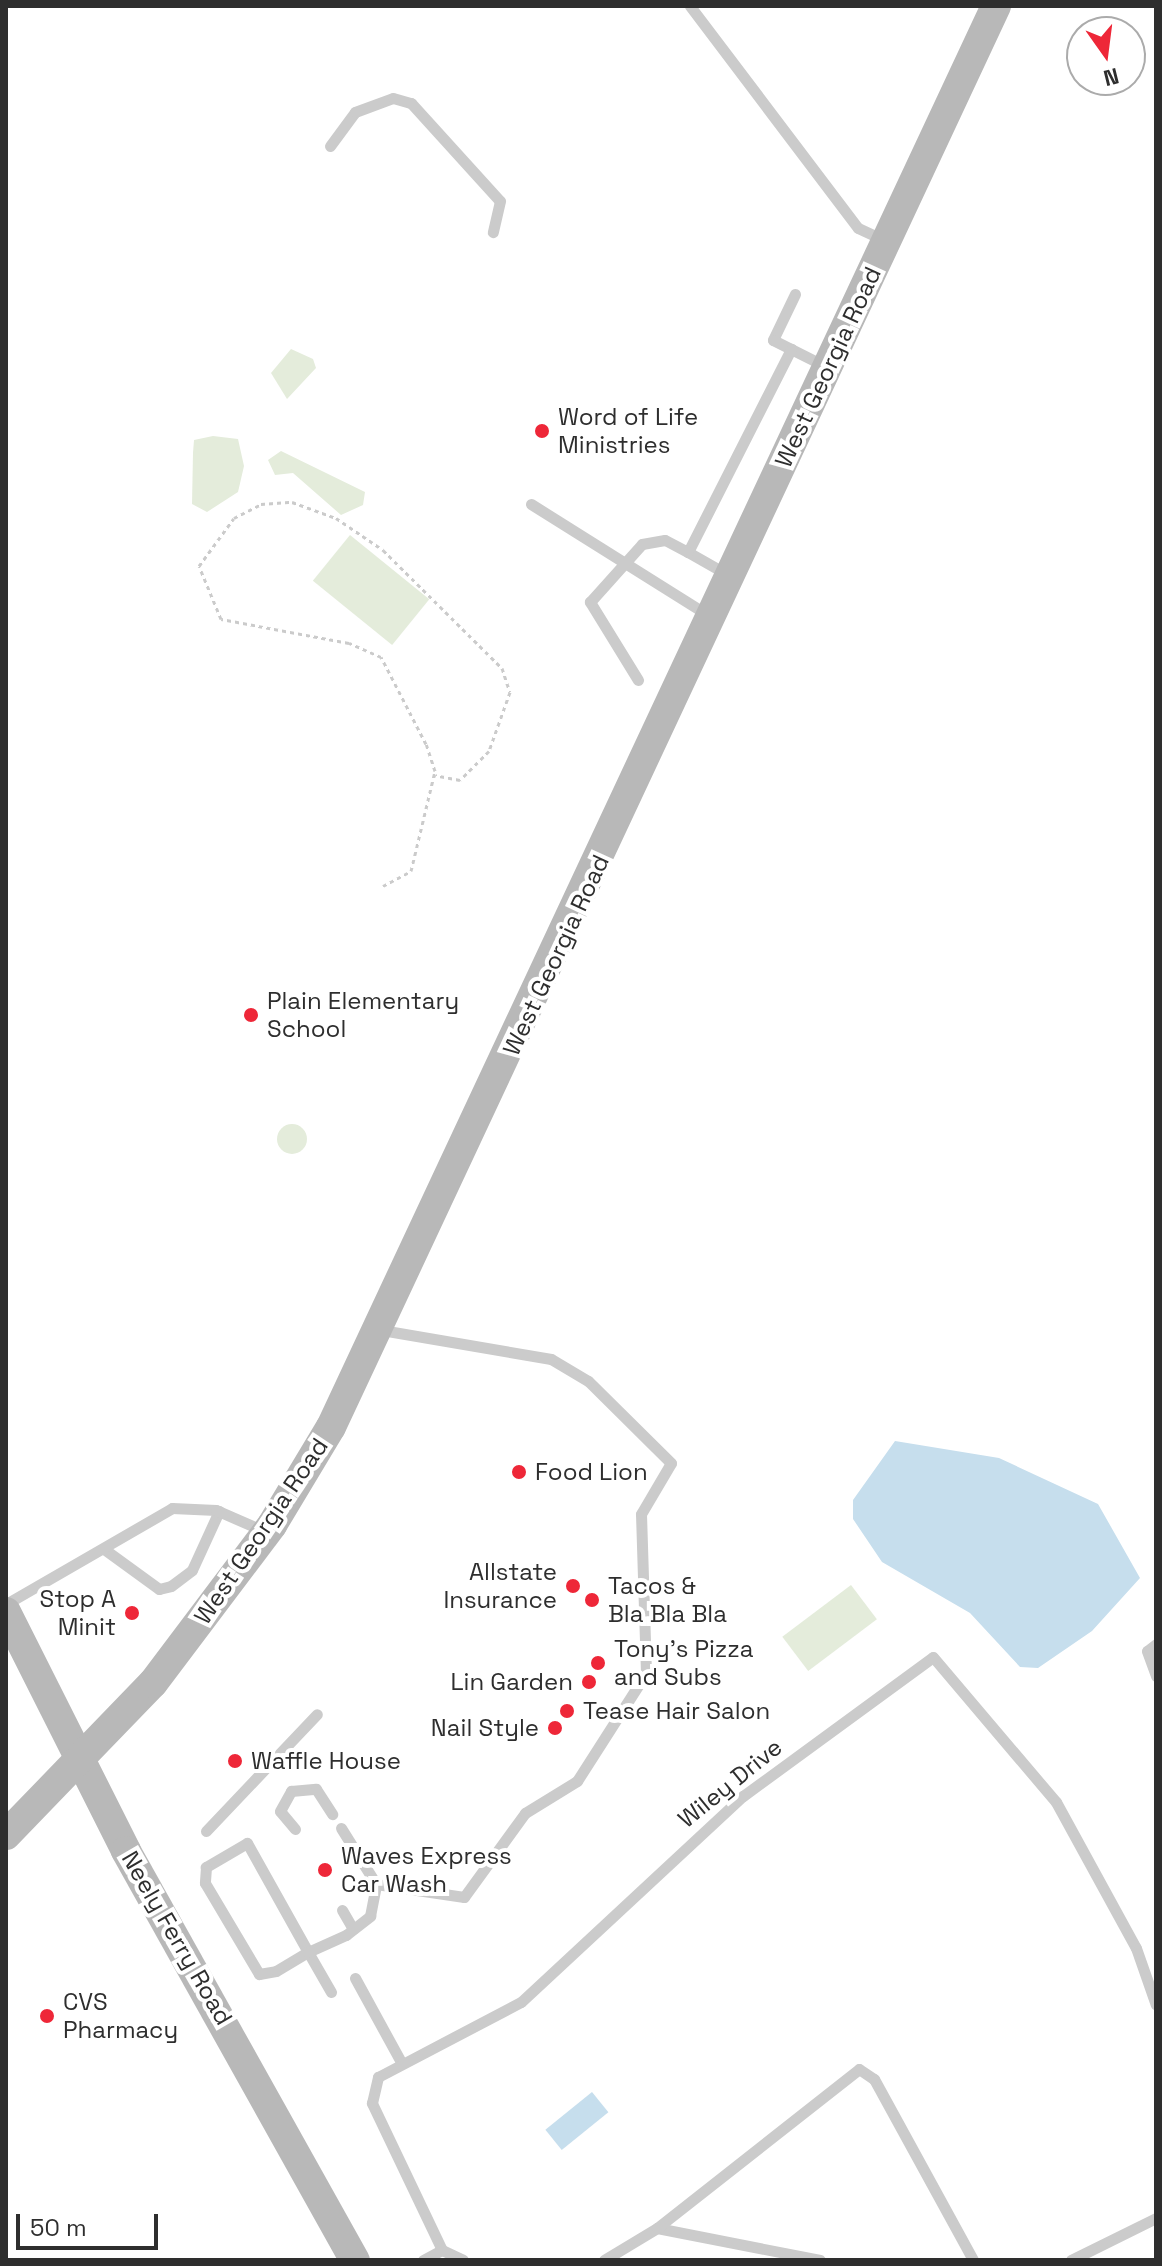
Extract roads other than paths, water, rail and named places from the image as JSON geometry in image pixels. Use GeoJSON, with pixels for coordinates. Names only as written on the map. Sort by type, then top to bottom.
{"type":"FeatureCollection","features":[{"type":"Feature","properties":{"kind":"main road","name":"West Georgia Road"},"geometry":{"type":"LineString","coordinates":[[6,1835],[153,1683],[266,1532],[381,1330],[996,6]]}},
{"type":"Feature","properties":{"kind":"main road","name":"Neely Ferry Road"},"geometry":{"type":"LineString","coordinates":[[6,1612],[79,1762],[355,2260]]}},
{"type":"Feature","properties":{"kind":"lane"},"geometry":{"type":"LineString","coordinates":[[690,6],[858,228],[886,242]]}},
{"type":"Feature","properties":{"kind":"lane"},"geometry":{"type":"LineString","coordinates":[[330,146],[355,112],[393,98],[411,103],[500,201],[493,232]]}},
{"type":"Feature","properties":{"kind":"lane"},"geometry":{"type":"LineString","coordinates":[[795,294],[773,340],[828,367]]}},
{"type":"Feature","properties":{"kind":"lane"},"geometry":{"type":"LineString","coordinates":[[688,552],[791,349]]}},
{"type":"Feature","properties":{"kind":"lane"},"geometry":{"type":"LineString","coordinates":[[531,504],[712,617]]}},
{"type":"Feature","properties":{"kind":"lane"},"geometry":{"type":"LineString","coordinates":[[638,680],[590,602],[625,562],[642,544],[665,540],[731,576]]}},
{"type":"Feature","properties":{"kind":"lane"},"geometry":{"type":"LineString","coordinates":[[376,1884],[464,1897],[525,1813],[577,1781],[646,1673],[641,1514],[671,1463],[588,1381],[551,1359],[381,1330]]}},
{"type":"Feature","properties":{"kind":"lane"},"geometry":{"type":"LineString","coordinates":[[6,1604],[172,1508],[219,1511],[266,1532]]}},
{"type":"Feature","properties":{"kind":"lane"},"geometry":{"type":"LineString","coordinates":[[104,1549],[159,1589],[171,1586],[192,1570],[219,1511]]}},
{"type":"Feature","properties":{"kind":"lane"},"geometry":{"type":"LineString","coordinates":[[1156,1644],[1147,1651],[1156,1676]]}},
{"type":"Feature","properties":{"kind":"lane","name":"Wiley Drive"},"geometry":{"type":"LineString","coordinates":[[442,2250],[372,2103],[378,2077],[401,2062],[521,2002],[743,1796],[933,1657],[1056,1802],[1136,1948],[1156,2005]]}},
{"type":"Feature","properties":{"kind":"lane"},"geometry":{"type":"LineString","coordinates":[[206,1831],[317,1714]]}},
{"type":"Feature","properties":{"kind":"lane"},"geometry":{"type":"LineString","coordinates":[[295,1829],[280,1811],[291,1791],[316,1789],[332,1814]]}},
{"type":"Feature","properties":{"kind":"lane"},"geometry":{"type":"LineString","coordinates":[[331,1992],[308,1952],[247,1843],[206,1867],[205,1883],[259,1974],[308,1952],[353,1929],[370,1916],[376,1884],[341,1828]]}},
{"type":"Feature","properties":{"kind":"lane"},"geometry":{"type":"LineString","coordinates":[[342,1910],[353,1929]]}},
{"type":"Feature","properties":{"kind":"lane"},"geometry":{"type":"LineString","coordinates":[[355,1978],[401,2062]]}},
{"type":"Feature","properties":{"kind":"lane"},"geometry":{"type":"LineString","coordinates":[[604,2260],[657,2228],[859,2069],[874,2079],[973,2260]]}},
{"type":"Feature","properties":{"kind":"lane"},"geometry":{"type":"LineString","coordinates":[[1071,2260],[1156,2218]]}},
{"type":"Feature","properties":{"kind":"lane"},"geometry":{"type":"LineString","coordinates":[[657,2228],[820,2260]]}},
{"type":"Feature","properties":{"kind":"lane"},"geometry":{"type":"LineString","coordinates":[[423,2260],[442,2250],[463,2260]]}},
{"type":"Feature","properties":{"kind":"water"},"geometry":{"type":"Polygon","coordinates":[[[895,1441],[999,1458],[1098,1504],[1140,1578],[1092,1631],[1038,1668],[1020,1667],[970,1613],[882,1562],[853,1519],[853,1500],[895,1441]]]}},
{"type":"Feature","properties":{"kind":"water"},"geometry":{"type":"Polygon","coordinates":[[[592,2092],[608,2112],[562,2150],[545,2130],[592,2092]]]}},
{"type":"Feature","properties":{"kind":"place","name":"Word of Life Ministries"},"geometry":{"type":"Point","coordinates":[542,431]}},
{"type":"Feature","properties":{"kind":"place","name":"Plain Elementary School"},"geometry":{"type":"Point","coordinates":[251,1015]}},
{"type":"Feature","properties":{"kind":"place","name":"Food Lion"},"geometry":{"type":"Point","coordinates":[519,1472]}},
{"type":"Feature","properties":{"kind":"place","name":"Allstate Insurance"},"geometry":{"type":"Point","coordinates":[573,1586]}},
{"type":"Feature","properties":{"kind":"place","name":"Tacos & Bla Bla Bla"},"geometry":{"type":"Point","coordinates":[592,1600]}},
{"type":"Feature","properties":{"kind":"place","name":"Stop A Minit"},"geometry":{"type":"Point","coordinates":[132,1613]}},
{"type":"Feature","properties":{"kind":"place","name":"Tony's Pizza and Subs"},"geometry":{"type":"Point","coordinates":[598,1663]}},
{"type":"Feature","properties":{"kind":"place","name":"Lin Garden"},"geometry":{"type":"Point","coordinates":[589,1682]}},
{"type":"Feature","properties":{"kind":"place","name":"Tease Hair Salon"},"geometry":{"type":"Point","coordinates":[567,1711]}},
{"type":"Feature","properties":{"kind":"place","name":"Nail Style"},"geometry":{"type":"Point","coordinates":[555,1728]}},
{"type":"Feature","properties":{"kind":"place","name":"Waffle House"},"geometry":{"type":"Point","coordinates":[235,1761]}},
{"type":"Feature","properties":{"kind":"place","name":"Waves Express Car Wash"},"geometry":{"type":"Point","coordinates":[325,1870]}},
{"type":"Feature","properties":{"kind":"place","name":"CVS Pharmacy"},"geometry":{"type":"Point","coordinates":[47,2016]}}]}
